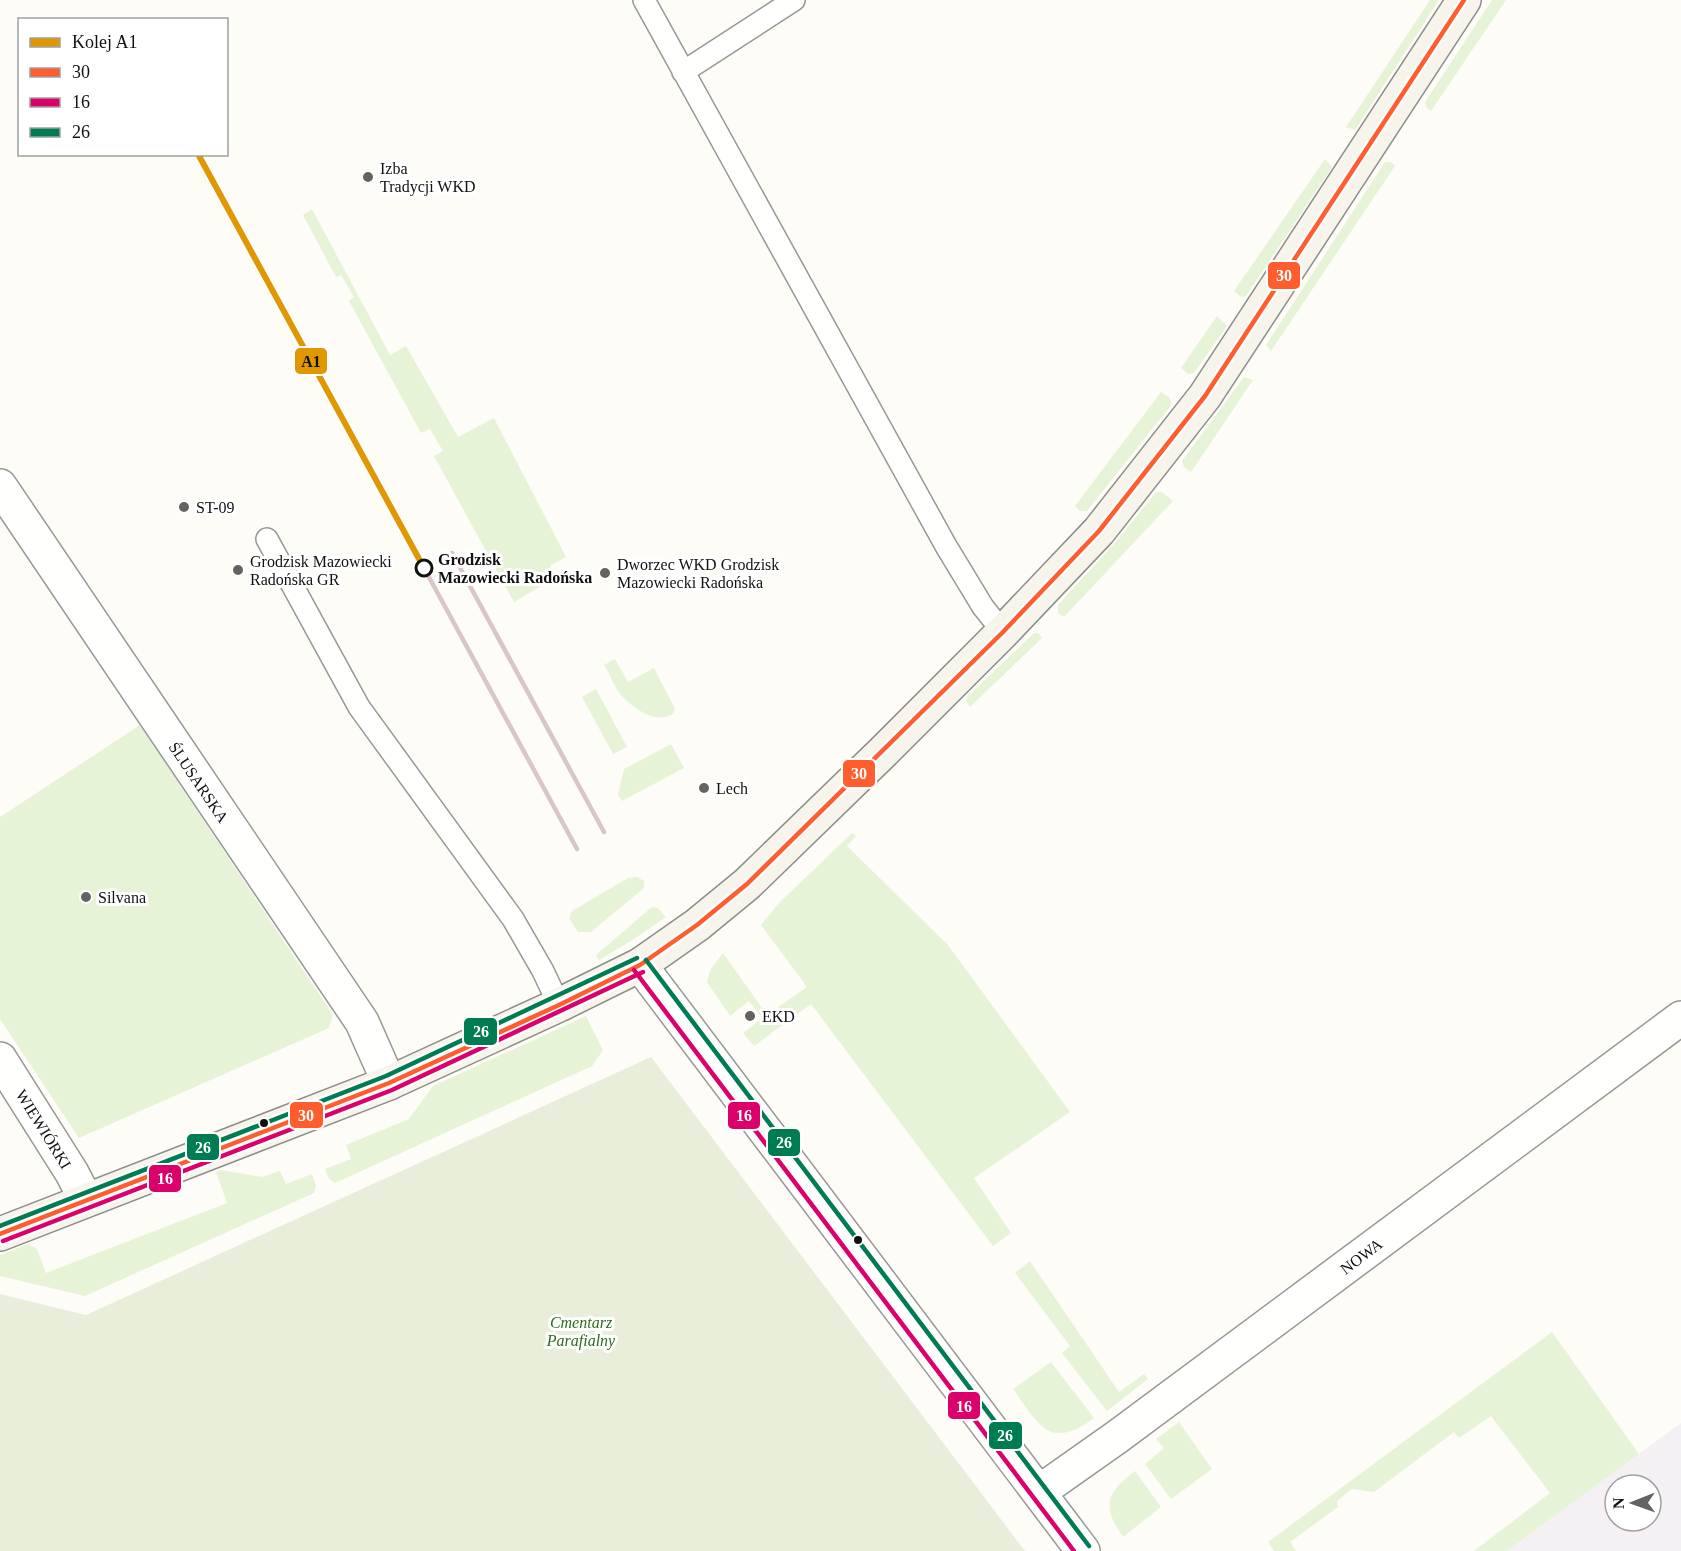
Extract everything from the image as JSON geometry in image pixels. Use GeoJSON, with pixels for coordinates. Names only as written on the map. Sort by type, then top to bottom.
{"type":"FeatureCollection","features":[{"type":"Feature","properties":{"kind":"street"},"geometry":{"type":"LineString","coordinates":[[0,1234],[389,1083],[559,1005],[640,965],[697,925],[747,884],[1003,632],[1099,531],[1204,396],[1464,0]]}},
{"type":"Feature","properties":{"kind":"street","name":"ŚLUSARSKA"},"geometry":{"type":"LineString","coordinates":[[0,486],[362,1022],[389,1083]]}},
{"type":"Feature","properties":{"kind":"street"},"geometry":{"type":"LineString","coordinates":[[640,965],[1083,1551]]}},
{"type":"Feature","properties":{"kind":"street","name":"NOWA"},"geometry":{"type":"LineString","coordinates":[[1039,1492],[1117,1437],[1681,1018]]}},
{"type":"Feature","properties":{"kind":"street","name":"WIEWIÓRKI"},"geometry":{"type":"LineString","coordinates":[[0,1059],[72,1173],[86,1200]]}},
{"type":"Feature","properties":{"kind":"lane"},"geometry":{"type":"LineString","coordinates":[[644,0],[946,546],[983,607],[1003,632]]}},
{"type":"Feature","properties":{"kind":"lane"},"geometry":{"type":"LineString","coordinates":[[683,72],[794,0]]}},
{"type":"Feature","properties":{"kind":"lane"},"geometry":{"type":"LineString","coordinates":[[267,539],[358,707],[513,919],[543,971],[559,1005]]}},
{"type":"Feature","properties":{"kind":"shaded area"},"geometry":{"type":"Polygon","coordinates":[[[1681,1423],[1681,1551],[1507,1551],[1603,1480],[1603,1533],[1663,1533],[1663,1473],[1613,1473],[1681,1423]]]}},
{"type":"Feature","properties":{"kind":"green space"},"geometry":{"type":"Polygon","coordinates":[[[1430,0],[1439,0],[1355,130],[1346,127],[1430,0]]]}},
{"type":"Feature","properties":{"kind":"green space"},"geometry":{"type":"Polygon","coordinates":[[[1492,0],[1506,0],[1431,111],[1425,102],[1492,0]]]}},
{"type":"Feature","properties":{"kind":"green space"},"geometry":{"type":"Polygon","coordinates":[[[1325,159],[1332,167],[1246,296],[1241,297],[1234,291],[1325,159]]]}},
{"type":"Feature","properties":{"kind":"green space"},"geometry":{"type":"Polygon","coordinates":[[[1385,162],[1391,162],[1395,166],[1271,351],[1266,345],[1385,162]]]}},
{"type":"Feature","properties":{"kind":"green space"},"geometry":{"type":"Polygon","coordinates":[[[312,209],[390,355],[406,346],[458,437],[494,418],[566,557],[551,565],[546,583],[514,602],[434,456],[443,451],[430,429],[421,433],[349,301],[354,297],[341,275],[336,277],[303,215],[312,209]]]}},
{"type":"Feature","properties":{"kind":"green space"},"geometry":{"type":"Polygon","coordinates":[[[1217,316],[1227,326],[1194,373],[1188,374],[1181,368],[1217,316]]]}},
{"type":"Feature","properties":{"kind":"green space"},"geometry":{"type":"Polygon","coordinates":[[[1244,377],[1253,380],[1191,472],[1184,467],[1182,461],[1244,377]]]}},
{"type":"Feature","properties":{"kind":"green space"},"geometry":{"type":"Polygon","coordinates":[[[1161,392],[1169,397],[1172,404],[1087,511],[1080,511],[1075,506],[1161,392]]]}},
{"type":"Feature","properties":{"kind":"green space"},"geometry":{"type":"Polygon","coordinates":[[[1156,492],[1162,492],[1173,501],[1064,617],[1058,613],[1058,605],[1115,543],[1156,492]]]}},
{"type":"Feature","properties":{"kind":"green space"},"geometry":{"type":"Polygon","coordinates":[[[1034,633],[1038,633],[1042,638],[970,707],[967,697],[1034,633]]]}},
{"type":"Feature","properties":{"kind":"green space"},"geometry":{"type":"Polygon","coordinates":[[[615,659],[628,682],[654,668],[675,709],[673,714],[659,718],[645,714],[626,700],[616,688],[604,665],[615,659]]]}},
{"type":"Feature","properties":{"kind":"green space"},"geometry":{"type":"Polygon","coordinates":[[[596,689],[627,747],[613,754],[582,697],[596,689]]]}},
{"type":"Feature","properties":{"kind":"green space"},"geometry":{"type":"Polygon","coordinates":[[[140,725],[333,1015],[329,1028],[79,1138],[0,1019],[0,817],[140,725]]]}},
{"type":"Feature","properties":{"kind":"green space"},"geometry":{"type":"Polygon","coordinates":[[[671,744],[684,768],[622,801],[618,795],[624,769],[671,744]]]}},
{"type":"Feature","properties":{"kind":"green space"},"geometry":{"type":"Polygon","coordinates":[[[852,833],[856,836],[847,846],[948,945],[1070,1112],[974,1178],[1011,1233],[993,1246],[811,1004],[754,1046],[743,1033],[762,1018],[749,1001],[730,1016],[707,982],[710,970],[723,953],[767,1015],[807,987],[761,925],[780,902],[852,833]]]}},
{"type":"Feature","properties":{"kind":"green space"},"geometry":{"type":"Polygon","coordinates":[[[637,877],[644,881],[644,888],[591,932],[578,932],[569,918],[572,911],[628,878],[637,877]]]}},
{"type":"Feature","properties":{"kind":"green space"},"geometry":{"type":"Polygon","coordinates":[[[652,907],[658,908],[666,917],[599,960],[596,955],[652,907]]]}},
{"type":"Feature","properties":{"kind":"green space"},"geometry":{"type":"Polygon","coordinates":[[[586,1016],[603,1050],[592,1066],[335,1183],[329,1179],[325,1169],[351,1159],[346,1145],[409,1119],[433,1086],[586,1016]]]}},
{"type":"Feature","properties":{"kind":"green space","name":"Cmentarz Parafialny"},"geometry":{"type":"Polygon","coordinates":[[[651,1057],[1025,1551],[0,1551],[0,1294],[86,1315],[651,1057]]]}},
{"type":"Feature","properties":{"kind":"green space"},"geometry":{"type":"Polygon","coordinates":[[[221,1170],[262,1177],[280,1171],[286,1184],[312,1174],[316,1185],[314,1193],[85,1296],[0,1276],[0,1255],[28,1244],[37,1249],[46,1273],[227,1203],[216,1172],[221,1170]]]}},
{"type":"Feature","properties":{"kind":"green space"},"geometry":{"type":"Polygon","coordinates":[[[1030,1261],[1119,1392],[1144,1374],[1148,1379],[1107,1411],[1062,1353],[1070,1346],[1015,1273],[1030,1261]]]}},
{"type":"Feature","properties":{"kind":"green space"},"geometry":{"type":"Polygon","coordinates":[[[1552,1332],[1639,1454],[1613,1473],[1603,1473],[1603,1480],[1507,1551],[1474,1551],[1550,1493],[1491,1416],[1459,1438],[1454,1432],[1374,1492],[1352,1489],[1337,1501],[1338,1507],[1290,1542],[1296,1551],[1274,1551],[1268,1542],[1552,1332]]]}},
{"type":"Feature","properties":{"kind":"green space"},"geometry":{"type":"Polygon","coordinates":[[[1051,1362],[1094,1418],[1066,1433],[1055,1433],[1046,1429],[1030,1413],[1013,1389],[1051,1362]]]}},
{"type":"Feature","properties":{"kind":"green space"},"geometry":{"type":"Polygon","coordinates":[[[1179,1422],[1212,1469],[1171,1499],[1145,1464],[1164,1448],[1156,1439],[1179,1422]]]}},
{"type":"Feature","properties":{"kind":"green space"},"geometry":{"type":"Polygon","coordinates":[[[1135,1471],[1161,1507],[1123,1537],[1112,1517],[1110,1501],[1112,1494],[1135,1471]]]}},
{"type":"Feature","properties":{"kind":"railway"},"geometry":{"type":"LineString","coordinates":[[452,553],[604,832]]}},
{"type":"Feature","properties":{"kind":"railway"},"geometry":{"type":"LineString","coordinates":[[424,568],[577,849]]}},
{"type":"Feature","properties":{"kind":"rail line","name":"A1"},"geometry":{"type":"LineString","coordinates":[[199,156],[424,568]]}},
{"type":"Feature","properties":{"kind":"transit line","name":"30"},"geometry":{"type":"LineString","coordinates":[[0,1234],[389,1083],[559,1005],[640,965],[697,925],[747,884],[1003,632],[1099,531],[1205,396],[1464,0]]}},
{"type":"Feature","properties":{"kind":"transit line","name":"26"},"geometry":{"type":"LineString","coordinates":[[0,1226],[386,1076],[637,958]]}},
{"type":"Feature","properties":{"kind":"transit line","name":"26"},"geometry":{"type":"LineString","coordinates":[[646,960],[1089,1546]]}},
{"type":"Feature","properties":{"kind":"transit line","name":"16"},"geometry":{"type":"LineString","coordinates":[[634,970],[1074,1551]]}},
{"type":"Feature","properties":{"kind":"transit line","name":"16"},"geometry":{"type":"LineString","coordinates":[[3,1241],[392,1090],[643,972]]}},
{"type":"Feature","properties":{"kind":"place","name":"Izba Tradycji WKD"},"geometry":{"type":"Point","coordinates":[368,177]}},
{"type":"Feature","properties":{"kind":"place","name":"ST-09"},"geometry":{"type":"Point","coordinates":[184,507]}},
{"type":"Feature","properties":{"kind":"place","name":"Grodzisk Mazowiecki Radońska"},"geometry":{"type":"Point","coordinates":[424,568]}},
{"type":"Feature","properties":{"kind":"place","name":"Grodzisk Mazowiecki Radońska GR"},"geometry":{"type":"Point","coordinates":[238,570]}},
{"type":"Feature","properties":{"kind":"place","name":"Dworzec WKD Grodzisk Mazowiecki Radońska"},"geometry":{"type":"Point","coordinates":[605,573]}},
{"type":"Feature","properties":{"kind":"place","name":"Lech"},"geometry":{"type":"Point","coordinates":[704,788]}},
{"type":"Feature","properties":{"kind":"place","name":"Silvana"},"geometry":{"type":"Point","coordinates":[86,897]}},
{"type":"Feature","properties":{"kind":"place","name":"EKD"},"geometry":{"type":"Point","coordinates":[750,1016]}}]}
